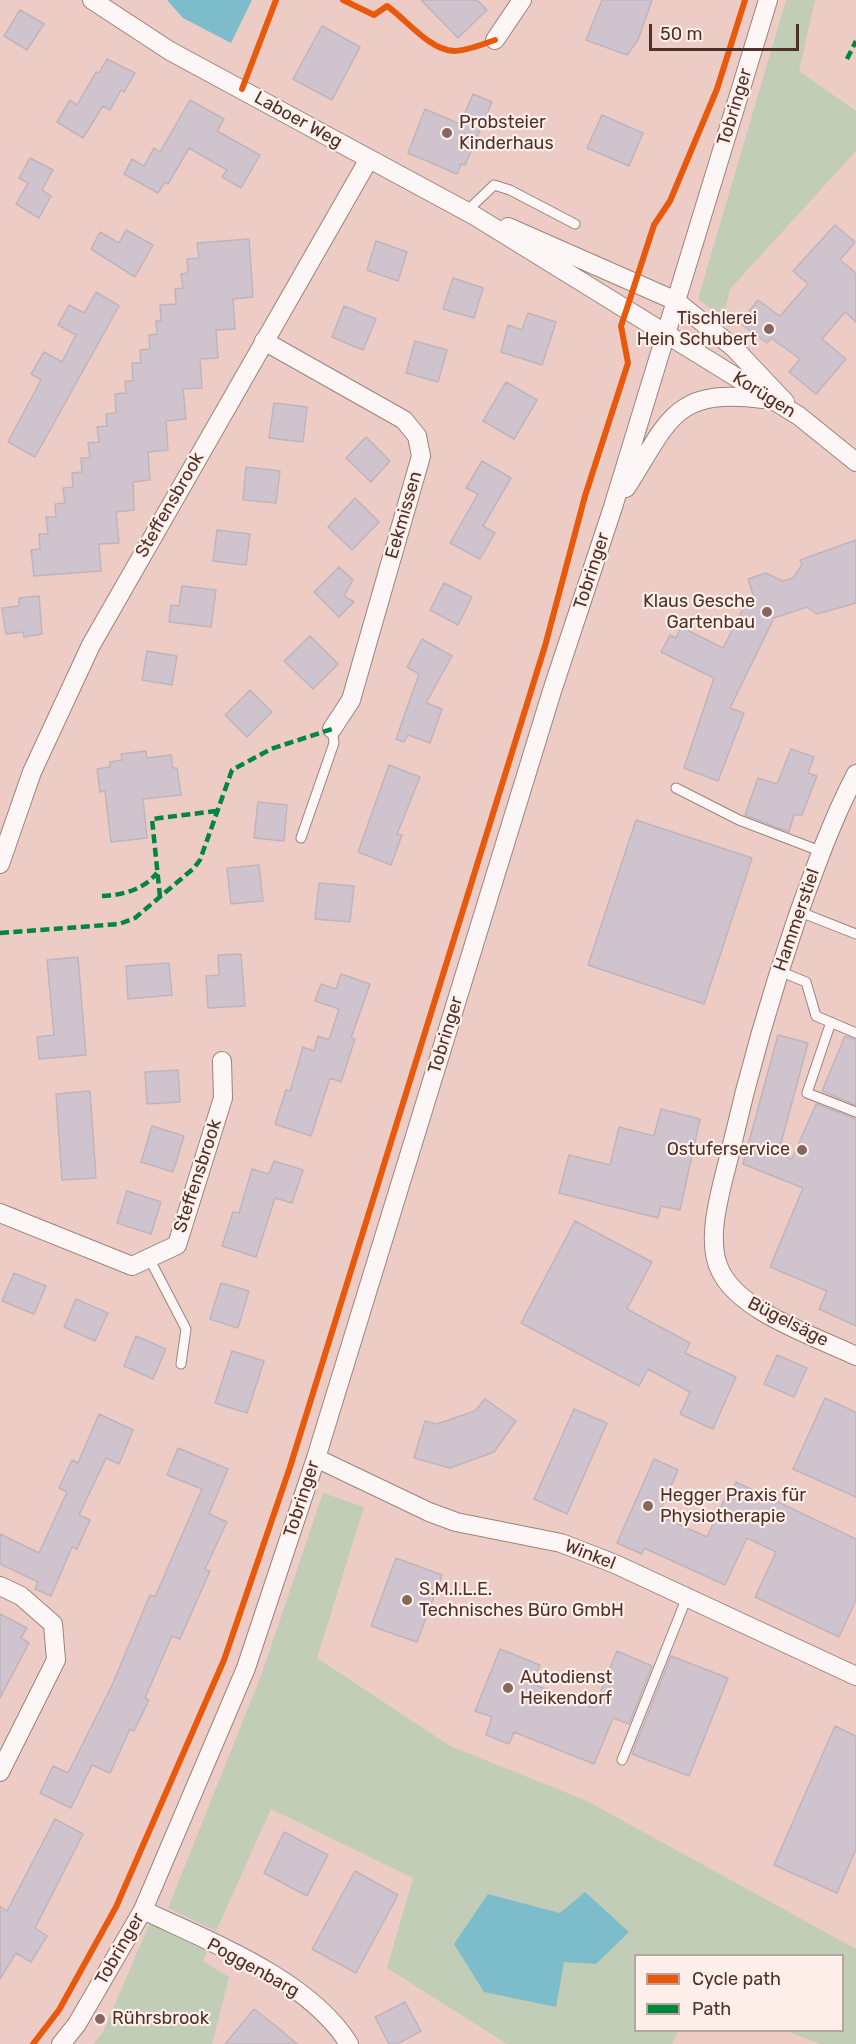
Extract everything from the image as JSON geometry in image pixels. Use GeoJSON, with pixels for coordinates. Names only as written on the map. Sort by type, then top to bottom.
{"type":"FeatureCollection","features":[{"type":"Feature","properties":{"kind":"street","name":"Laboer Weg"},"geometry":{"type":"LineString","coordinates":[[92,0],[170,51],[471,213],[666,333]]}},
{"type":"Feature","properties":{"kind":"street"},"geometry":{"type":"LineString","coordinates":[[495,40],[522,0]]}},
{"type":"Feature","properties":{"kind":"street","name":"Tobringer"},"geometry":{"type":"LineString","coordinates":[[61,2044],[76,2024],[143,1911],[246,1668],[316,1458],[552,691],[614,507],[768,0]]}},
{"type":"Feature","properties":{"kind":"street","name":"Steffensbrook"},"geometry":{"type":"LineString","coordinates":[[0,864],[32,772],[91,645],[369,159]]}},
{"type":"Feature","properties":{"kind":"street","name":"Laboer Weg"},"geometry":{"type":"LineString","coordinates":[[471,213],[512,228],[676,301],[734,348],[799,416]]}},
{"type":"Feature","properties":{"kind":"street","name":"Korügen"},"geometry":{"type":"LineString","coordinates":[[666,333],[799,416],[856,462]]}},
{"type":"Feature","properties":{"kind":"street","name":"Eekmissen"},"geometry":{"type":"LineString","coordinates":[[264,340],[404,420],[417,436],[421,456],[351,700],[332,729]]}},
{"type":"Feature","properties":{"kind":"street"},"geometry":{"type":"LineString","coordinates":[[614,507],[669,419],[700,398],[732,395],[770,399]]}},
{"type":"Feature","properties":{"kind":"street","name":"Hammerstiel"},"geometry":{"type":"LineString","coordinates":[[749,1070],[779,971],[820,851],[856,774]]}},
{"type":"Feature","properties":{"kind":"street","name":"Steffensbrook"},"geometry":{"type":"LineString","coordinates":[[0,1213],[132,1266],[177,1245],[224,1098],[222,1061]]}},
{"type":"Feature","properties":{"kind":"street","name":"Bügelsäge"},"geometry":{"type":"LineString","coordinates":[[749,1070],[716,1215],[715,1245],[719,1269],[734,1292],[752,1306],[856,1356]]}},
{"type":"Feature","properties":{"kind":"street","name":"Winkel"},"geometry":{"type":"LineString","coordinates":[[316,1458],[456,1522],[561,1543],[615,1564],[856,1676]]}},
{"type":"Feature","properties":{"kind":"street"},"geometry":{"type":"LineString","coordinates":[[0,1586],[21,1596],[53,1624],[56,1660],[0,1772]]}},
{"type":"Feature","properties":{"kind":"street","name":"Poggenbarg"},"geometry":{"type":"LineString","coordinates":[[143,1911],[292,1985],[337,2025],[349,2044]]}},
{"type":"Feature","properties":{"kind":"lane"},"geometry":{"type":"LineString","coordinates":[[471,213],[494,185],[510,190],[574,224]]}},
{"type":"Feature","properties":{"kind":"lane"},"geometry":{"type":"LineString","coordinates":[[301,838],[334,743],[332,729]]}},
{"type":"Feature","properties":{"kind":"lane"},"geometry":{"type":"LineString","coordinates":[[676,788],[740,820],[820,851]]}},
{"type":"Feature","properties":{"kind":"lane"},"geometry":{"type":"LineString","coordinates":[[800,912],[856,934]]}},
{"type":"Feature","properties":{"kind":"lane"},"geometry":{"type":"LineString","coordinates":[[779,971],[806,982],[816,1016],[856,1032]]}},
{"type":"Feature","properties":{"kind":"lane"},"geometry":{"type":"LineString","coordinates":[[831,1022],[807,1093],[856,1112]]}},
{"type":"Feature","properties":{"kind":"lane"},"geometry":{"type":"LineString","coordinates":[[149,1258],[186,1329],[181,1364]]}},
{"type":"Feature","properties":{"kind":"lane"},"geometry":{"type":"LineString","coordinates":[[622,1760],[687,1597]]}},
{"type":"Feature","properties":{"kind":"green space"},"geometry":{"type":"Polygon","coordinates":[[[786,0],[815,0],[799,71],[856,111],[856,151],[730,289],[723,318],[698,299],[786,0]]]}},
{"type":"Feature","properties":{"kind":"green space"},"geometry":{"type":"Polygon","coordinates":[[[323,1493],[364,1507],[317,1658],[450,1746],[587,1801],[856,1949],[856,2044],[820,2044],[790,2032],[844,2032],[844,1954],[634,1954],[634,2032],[678,2032],[672,2044],[507,2044],[387,1968],[413,1878],[271,1809],[216,1931],[168,1908],[262,1673],[323,1493]],[[489,1894],[454,1944],[560,1913],[489,1894]]]}},
{"type":"Feature","properties":{"kind":"green space"},"geometry":{"type":"Polygon","coordinates":[[[151,1920],[208,1949],[203,1961],[229,1977],[212,2044],[93,2044],[103,2032],[151,1920]]]}},
{"type":"Feature","properties":{"kind":"water"},"geometry":{"type":"Polygon","coordinates":[[[167,0],[252,0],[231,43],[183,18],[167,0]]]}},
{"type":"Feature","properties":{"kind":"water"},"geometry":{"type":"Polygon","coordinates":[[[585,1892],[629,1932],[596,1964],[564,1962],[556,2007],[484,1992],[454,1944],[488,1894],[560,1913],[585,1892]]]}},
{"type":"Feature","properties":{"kind":"building"},"geometry":{"type":"Polygon","coordinates":[[[421,0],[477,0],[487,10],[458,38],[421,0]]]}},
{"type":"Feature","properties":{"kind":"building"},"geometry":{"type":"Polygon","coordinates":[[[602,0],[652,0],[638,40],[627,55],[586,40],[602,0]]]}},
{"type":"Feature","properties":{"kind":"building"},"geometry":{"type":"Polygon","coordinates":[[[20,10],[44,24],[27,50],[4,36],[20,10]]]}},
{"type":"Feature","properties":{"kind":"building"},"geometry":{"type":"Polygon","coordinates":[[[322,26],[360,47],[332,100],[293,79],[322,26]]]}},
{"type":"Feature","properties":{"kind":"building"},"geometry":{"type":"Polygon","coordinates":[[[107,59],[135,73],[124,92],[121,90],[110,110],[103,106],[83,138],[57,122],[70,100],[77,105],[96,72],[99,73],[107,59]]]}},
{"type":"Feature","properties":{"kind":"building","name":"Probsteier Kinderhaus"},"geometry":{"type":"Polygon","coordinates":[[[473,94],[492,102],[465,165],[461,164],[457,174],[408,153],[425,109],[460,124],[473,94]]]}},
{"type":"Feature","properties":{"kind":"building"},"geometry":{"type":"Polygon","coordinates":[[[190,100],[224,119],[217,131],[260,155],[241,188],[222,177],[227,170],[189,148],[168,184],[165,182],[158,193],[124,174],[132,159],[144,166],[154,148],[160,152],[190,100]]]}},
{"type":"Feature","properties":{"kind":"building"},"geometry":{"type":"Polygon","coordinates":[[[602,115],[643,133],[629,166],[587,148],[602,115]]]}},
{"type":"Feature","properties":{"kind":"building"},"geometry":{"type":"Polygon","coordinates":[[[30,158],[53,170],[42,190],[51,196],[39,218],[16,204],[28,183],[19,178],[30,158]]]}},
{"type":"Feature","properties":{"kind":"building"},"geometry":{"type":"Polygon","coordinates":[[[835,225],[855,242],[840,260],[856,273],[856,322],[845,312],[822,339],[846,359],[816,394],[789,372],[800,359],[771,338],[767,343],[740,323],[758,300],[780,316],[808,284],[793,271],[835,225]]]}},
{"type":"Feature","properties":{"kind":"building"},"geometry":{"type":"Polygon","coordinates":[[[126,230],[153,245],[135,277],[91,249],[100,232],[119,243],[126,230]]]}},
{"type":"Feature","properties":{"kind":"building"},"geometry":{"type":"Polygon","coordinates":[[[249,239],[253,297],[233,299],[235,329],[216,330],[218,358],[200,359],[202,388],[183,389],[186,419],[166,421],[168,450],[148,452],[150,480],[133,482],[134,510],[116,512],[119,543],[99,544],[101,571],[34,576],[31,550],[40,549],[39,534],[48,534],[46,517],[56,517],[55,504],[65,503],[63,488],[73,487],[72,473],[82,472],[81,458],[90,458],[88,443],[99,442],[97,427],[107,426],[106,414],[116,413],[115,394],[126,393],[125,381],[133,381],[132,363],[141,363],[140,350],[150,349],[149,335],[157,334],[156,321],[161,321],[160,305],[176,304],[175,289],[183,288],[181,274],[188,273],[187,259],[199,258],[197,243],[249,239]]]}},
{"type":"Feature","properties":{"kind":"building"},"geometry":{"type":"Polygon","coordinates":[[[376,241],[407,252],[398,281],[367,270],[376,241]]]}},
{"type":"Feature","properties":{"kind":"building"},"geometry":{"type":"Polygon","coordinates":[[[453,278],[483,288],[474,318],[443,309],[453,278]]]}},
{"type":"Feature","properties":{"kind":"building"},"geometry":{"type":"Polygon","coordinates":[[[96,292],[119,306],[35,457],[8,442],[41,380],[31,374],[44,352],[62,362],[76,335],[58,325],[69,305],[84,313],[96,292]]]}},
{"type":"Feature","properties":{"kind":"building"},"geometry":{"type":"Polygon","coordinates":[[[344,306],[376,319],[363,350],[332,337],[344,306]]]}},
{"type":"Feature","properties":{"kind":"building"},"geometry":{"type":"Polygon","coordinates":[[[528,313],[556,322],[542,365],[501,352],[508,325],[522,330],[528,313]]]}},
{"type":"Feature","properties":{"kind":"building"},"geometry":{"type":"Polygon","coordinates":[[[415,341],[447,350],[438,382],[406,373],[415,341]]]}},
{"type":"Feature","properties":{"kind":"building"},"geometry":{"type":"Polygon","coordinates":[[[506,382],[537,400],[514,439],[483,421],[506,382]]]}},
{"type":"Feature","properties":{"kind":"building"},"geometry":{"type":"Polygon","coordinates":[[[274,403],[307,407],[303,442],[269,438],[274,403]]]}},
{"type":"Feature","properties":{"kind":"building"},"geometry":{"type":"Polygon","coordinates":[[[366,437],[390,461],[371,482],[346,458],[366,437]]]}},
{"type":"Feature","properties":{"kind":"building"},"geometry":{"type":"Polygon","coordinates":[[[482,461],[511,478],[483,526],[495,533],[480,559],[450,543],[478,494],[466,488],[482,461]]]}},
{"type":"Feature","properties":{"kind":"building"},"geometry":{"type":"Polygon","coordinates":[[[246,467],[280,471],[276,503],[243,500],[246,467]]]}},
{"type":"Feature","properties":{"kind":"building"},"geometry":{"type":"Polygon","coordinates":[[[355,498],[379,522],[352,550],[328,527],[355,498]]]}},
{"type":"Feature","properties":{"kind":"building"},"geometry":{"type":"Polygon","coordinates":[[[217,530],[250,534],[246,565],[213,561],[217,530]]]}},
{"type":"Feature","properties":{"kind":"building","name":"Klaus Gesche Gartenbau"},"geometry":{"type":"Polygon","coordinates":[[[856,540],[856,603],[817,614],[807,607],[774,618],[730,708],[744,713],[718,781],[684,768],[714,678],[661,652],[670,635],[676,638],[681,627],[723,648],[744,607],[756,603],[748,579],[766,573],[782,581],[793,578],[802,565],[800,560],[856,540]]]}},
{"type":"Feature","properties":{"kind":"building"},"geometry":{"type":"Polygon","coordinates":[[[339,567],[353,580],[344,596],[354,602],[339,617],[314,592],[339,567]]]}},
{"type":"Feature","properties":{"kind":"building"},"geometry":{"type":"Polygon","coordinates":[[[444,583],[472,597],[458,625],[430,610],[444,583]]]}},
{"type":"Feature","properties":{"kind":"building"},"geometry":{"type":"Polygon","coordinates":[[[182,586],[216,590],[211,627],[169,622],[171,605],[179,606],[182,586]]]}},
{"type":"Feature","properties":{"kind":"building"},"geometry":{"type":"Polygon","coordinates":[[[39,596],[42,634],[24,637],[23,632],[6,634],[2,608],[19,606],[19,598],[39,596]]]}},
{"type":"Feature","properties":{"kind":"building"},"geometry":{"type":"Polygon","coordinates":[[[310,636],[338,664],[313,689],[284,661],[310,636]]]}},
{"type":"Feature","properties":{"kind":"building"},"geometry":{"type":"Polygon","coordinates":[[[422,639],[452,656],[426,703],[442,709],[430,743],[408,735],[404,742],[396,739],[419,674],[407,667],[422,639]]]}},
{"type":"Feature","properties":{"kind":"building"},"geometry":{"type":"Polygon","coordinates":[[[147,651],[177,656],[172,685],[142,680],[147,651]]]}},
{"type":"Feature","properties":{"kind":"building"},"geometry":{"type":"Polygon","coordinates":[[[250,690],[272,712],[247,737],[225,715],[250,690]]]}},
{"type":"Feature","properties":{"kind":"building"},"geometry":{"type":"Polygon","coordinates":[[[791,749],[814,757],[808,773],[817,776],[802,815],[794,815],[789,832],[745,815],[758,778],[777,784],[791,749]]]}},
{"type":"Feature","properties":{"kind":"building"},"geometry":{"type":"Polygon","coordinates":[[[146,751],[147,758],[171,755],[173,768],[177,768],[181,795],[143,799],[147,838],[111,842],[105,791],[100,792],[97,769],[110,767],[110,762],[122,760],[121,754],[146,751]]]}},
{"type":"Feature","properties":{"kind":"building"},"geometry":{"type":"Polygon","coordinates":[[[389,765],[420,777],[397,834],[402,835],[391,865],[358,852],[389,765]]]}},
{"type":"Feature","properties":{"kind":"building"},"geometry":{"type":"Polygon","coordinates":[[[258,802],[287,805],[284,841],[254,838],[258,802]]]}},
{"type":"Feature","properties":{"kind":"building"},"geometry":{"type":"Polygon","coordinates":[[[636,820],[752,858],[704,1004],[588,965],[636,820]]]}},
{"type":"Feature","properties":{"kind":"building"},"geometry":{"type":"Polygon","coordinates":[[[259,865],[263,901],[231,904],[227,868],[259,865]]]}},
{"type":"Feature","properties":{"kind":"building"},"geometry":{"type":"Polygon","coordinates":[[[319,883],[354,886],[350,922],[315,919],[319,883]]]}},
{"type":"Feature","properties":{"kind":"building"},"geometry":{"type":"Polygon","coordinates":[[[241,954],[245,1006],[208,1008],[206,976],[219,975],[218,955],[241,954]]]}},
{"type":"Feature","properties":{"kind":"building"},"geometry":{"type":"Polygon","coordinates":[[[78,957],[86,1055],[39,1059],[37,1037],[54,1035],[47,960],[78,957]]]}},
{"type":"Feature","properties":{"kind":"building"},"geometry":{"type":"Polygon","coordinates":[[[169,963],[172,995],[128,999],[126,966],[169,963]]]}},
{"type":"Feature","properties":{"kind":"building"},"geometry":{"type":"Polygon","coordinates":[[[341,974],[370,984],[351,1038],[355,1039],[341,1082],[330,1078],[311,1136],[275,1124],[286,1090],[290,1091],[303,1047],[314,1051],[318,1036],[329,1040],[339,1009],[315,1001],[321,984],[336,989],[341,974]]]}},
{"type":"Feature","properties":{"kind":"building"},"geometry":{"type":"Polygon","coordinates":[[[778,1035],[808,1043],[778,1154],[792,1159],[816,1104],[856,1119],[856,1326],[819,1309],[827,1291],[770,1267],[803,1188],[743,1164],[778,1035]]]}},
{"type":"Feature","properties":{"kind":"building"},"geometry":{"type":"Polygon","coordinates":[[[845,1036],[856,1040],[856,1105],[822,1091],[845,1036]]]}},
{"type":"Feature","properties":{"kind":"building"},"geometry":{"type":"Polygon","coordinates":[[[178,1070],[180,1102],[147,1104],[145,1072],[178,1070]]]}},
{"type":"Feature","properties":{"kind":"building"},"geometry":{"type":"Polygon","coordinates":[[[90,1091],[96,1178],[62,1180],[56,1094],[90,1091]]]}},
{"type":"Feature","properties":{"kind":"building"},"geometry":{"type":"Polygon","coordinates":[[[661,1109],[700,1119],[680,1210],[661,1206],[658,1218],[559,1193],[569,1155],[610,1165],[619,1127],[654,1136],[661,1109]]]}},
{"type":"Feature","properties":{"kind":"building"},"geometry":{"type":"Polygon","coordinates":[[[152,1126],[184,1136],[173,1172],[141,1162],[152,1126]]]}},
{"type":"Feature","properties":{"kind":"building"},"geometry":{"type":"Polygon","coordinates":[[[274,1161],[303,1170],[292,1203],[275,1198],[256,1257],[222,1246],[233,1212],[239,1213],[252,1169],[269,1174],[274,1161]]]}},
{"type":"Feature","properties":{"kind":"building"},"geometry":{"type":"Polygon","coordinates":[[[127,1191],[161,1202],[151,1234],[117,1223],[127,1191]]]}},
{"type":"Feature","properties":{"kind":"building"},"geometry":{"type":"Polygon","coordinates":[[[575,1221],[652,1262],[627,1309],[690,1343],[685,1353],[736,1377],[713,1429],[680,1414],[690,1392],[648,1369],[639,1386],[521,1323],[575,1221]]]}},
{"type":"Feature","properties":{"kind":"building"},"geometry":{"type":"Polygon","coordinates":[[[14,1273],[46,1286],[34,1314],[2,1301],[14,1273]]]}},
{"type":"Feature","properties":{"kind":"building"},"geometry":{"type":"Polygon","coordinates":[[[221,1283],[249,1291],[238,1328],[210,1319],[221,1283]]]}},
{"type":"Feature","properties":{"kind":"building"},"geometry":{"type":"Polygon","coordinates":[[[76,1299],[108,1313],[95,1341],[64,1327],[76,1299]]]}},
{"type":"Feature","properties":{"kind":"building"},"geometry":{"type":"Polygon","coordinates":[[[136,1336],[166,1349],[153,1379],[124,1366],[136,1336]]]}},
{"type":"Feature","properties":{"kind":"building"},"geometry":{"type":"Polygon","coordinates":[[[232,1351],[264,1361],[247,1413],[215,1403],[232,1351]]]}},
{"type":"Feature","properties":{"kind":"building"},"geometry":{"type":"Polygon","coordinates":[[[777,1355],[807,1368],[794,1397],[764,1384],[777,1355]]]}},
{"type":"Feature","properties":{"kind":"building"},"geometry":{"type":"Polygon","coordinates":[[[825,1398],[856,1412],[856,1497],[793,1469],[825,1398]]]}},
{"type":"Feature","properties":{"kind":"building"},"geometry":{"type":"Polygon","coordinates":[[[485,1399],[516,1421],[494,1452],[450,1468],[414,1458],[425,1421],[437,1424],[475,1411],[485,1399]]]}},
{"type":"Feature","properties":{"kind":"building"},"geometry":{"type":"Polygon","coordinates":[[[574,1409],[607,1423],[567,1514],[534,1499],[574,1409]]]}},
{"type":"Feature","properties":{"kind":"building"},"geometry":{"type":"Polygon","coordinates":[[[99,1414],[133,1430],[119,1464],[106,1458],[79,1515],[90,1520],[77,1549],[72,1547],[51,1596],[35,1589],[38,1582],[0,1564],[0,1534],[39,1553],[67,1492],[59,1488],[72,1460],[78,1463],[99,1414]]]}},
{"type":"Feature","properties":{"kind":"building"},"geometry":{"type":"Polygon","coordinates":[[[178,1448],[228,1469],[209,1514],[227,1522],[205,1569],[210,1571],[180,1639],[172,1636],[145,1698],[149,1700],[134,1731],[130,1729],[110,1773],[92,1765],[71,1808],[40,1793],[53,1766],[68,1773],[113,1683],[150,1595],[155,1597],[202,1489],[167,1475],[178,1448]]]}},
{"type":"Feature","properties":{"kind":"building"},"geometry":{"type":"Polygon","coordinates":[[[654,1459],[678,1470],[658,1515],[707,1537],[728,1492],[731,1493],[736,1482],[856,1539],[856,1600],[839,1637],[755,1597],[776,1552],[747,1538],[725,1585],[644,1548],[642,1554],[617,1543],[654,1459]]]}},
{"type":"Feature","properties":{"kind":"building","name":"S.M.I.L.E. Technisches Büro GmbH"},"geometry":{"type":"Polygon","coordinates":[[[396,1558],[442,1575],[417,1642],[371,1626],[396,1558]]]}},
{"type":"Feature","properties":{"kind":"building"},"geometry":{"type":"Polygon","coordinates":[[[0,1614],[27,1628],[21,1638],[29,1643],[0,1698],[0,1614]]]}},
{"type":"Feature","properties":{"kind":"building"},"geometry":{"type":"Polygon","coordinates":[[[500,1649],[540,1665],[533,1684],[594,1708],[617,1651],[652,1666],[629,1724],[613,1718],[594,1764],[514,1732],[509,1744],[486,1735],[492,1717],[475,1711],[500,1649]]]}},
{"type":"Feature","properties":{"kind":"building"},"geometry":{"type":"Polygon","coordinates":[[[671,1656],[728,1678],[689,1776],[632,1754],[671,1656]]]}},
{"type":"Feature","properties":{"kind":"building"},"geometry":{"type":"Polygon","coordinates":[[[835,1726],[856,1736],[856,1849],[837,1893],[774,1865],[835,1726]]]}},
{"type":"Feature","properties":{"kind":"building"},"geometry":{"type":"Polygon","coordinates":[[[55,1819],[83,1834],[35,1928],[47,1936],[31,1962],[16,1953],[0,1979],[0,1906],[7,1911],[55,1819]]]}},
{"type":"Feature","properties":{"kind":"building"},"geometry":{"type":"Polygon","coordinates":[[[284,1832],[328,1855],[307,1896],[264,1873],[284,1832]]]}},
{"type":"Feature","properties":{"kind":"building"},"geometry":{"type":"Polygon","coordinates":[[[355,1871],[398,1895],[356,1973],[312,1949],[355,1871]]]}},
{"type":"Feature","properties":{"kind":"building"},"geometry":{"type":"Polygon","coordinates":[[[405,2002],[421,2031],[397,2044],[389,2044],[375,2017],[405,2002]]]}},
{"type":"Feature","properties":{"kind":"building"},"geometry":{"type":"Polygon","coordinates":[[[254,2009],[281,2030],[297,2044],[225,2044],[254,2009]]]}},
{"type":"Feature","properties":{"kind":"marked path"},"geometry":{"type":"LineString","coordinates":[[847,59],[856,41]]}},
{"type":"Feature","properties":{"kind":"marked path"},"geometry":{"type":"LineString","coordinates":[[0,933],[119,924],[135,918],[194,868],[200,860],[232,770],[271,749],[332,729]]}},
{"type":"Feature","properties":{"kind":"marked path"},"geometry":{"type":"LineString","coordinates":[[160,897],[152,819],[216,811]]}},
{"type":"Feature","properties":{"kind":"marked path"},"geometry":{"type":"LineString","coordinates":[[102,896],[132,891],[145,884],[157,873]]}},
{"type":"Feature","properties":{"kind":"cycle path"},"geometry":{"type":"LineString","coordinates":[[242,89],[276,0]]}},
{"type":"Feature","properties":{"kind":"cycle path"},"geometry":{"type":"LineString","coordinates":[[343,0],[374,15],[387,6],[427,40],[445,49],[464,50],[495,40]]}},
{"type":"Feature","properties":{"kind":"cycle path"},"geometry":{"type":"LineString","coordinates":[[33,2044],[59,2010],[116,1907],[224,1660],[290,1467],[545,646],[585,496],[628,363],[621,326],[654,225],[670,201],[717,89],[745,0]]}},
{"type":"Feature","properties":{"kind":"place","name":"Probsteier Kinderhaus"},"geometry":{"type":"Point","coordinates":[447,133]}},
{"type":"Feature","properties":{"kind":"place","name":"Tischlerei Hein Schubert"},"geometry":{"type":"Point","coordinates":[769,329]}},
{"type":"Feature","properties":{"kind":"place","name":"Klaus Gesche Gartenbau"},"geometry":{"type":"Point","coordinates":[767,612]}},
{"type":"Feature","properties":{"kind":"place","name":"Ostuferservice"},"geometry":{"type":"Point","coordinates":[802,1150]}},
{"type":"Feature","properties":{"kind":"place","name":"Hegger Praxis für Physiotherapie"},"geometry":{"type":"Point","coordinates":[648,1506]}},
{"type":"Feature","properties":{"kind":"place","name":"S.M.I.L.E. Technisches Büro GmbH"},"geometry":{"type":"Point","coordinates":[407,1600]}},
{"type":"Feature","properties":{"kind":"place","name":"Autodienst Heikendorf"},"geometry":{"type":"Point","coordinates":[508,1688]}},
{"type":"Feature","properties":{"kind":"place","name":"Rührsbrook"},"geometry":{"type":"Point","coordinates":[100,2019]}}]}
